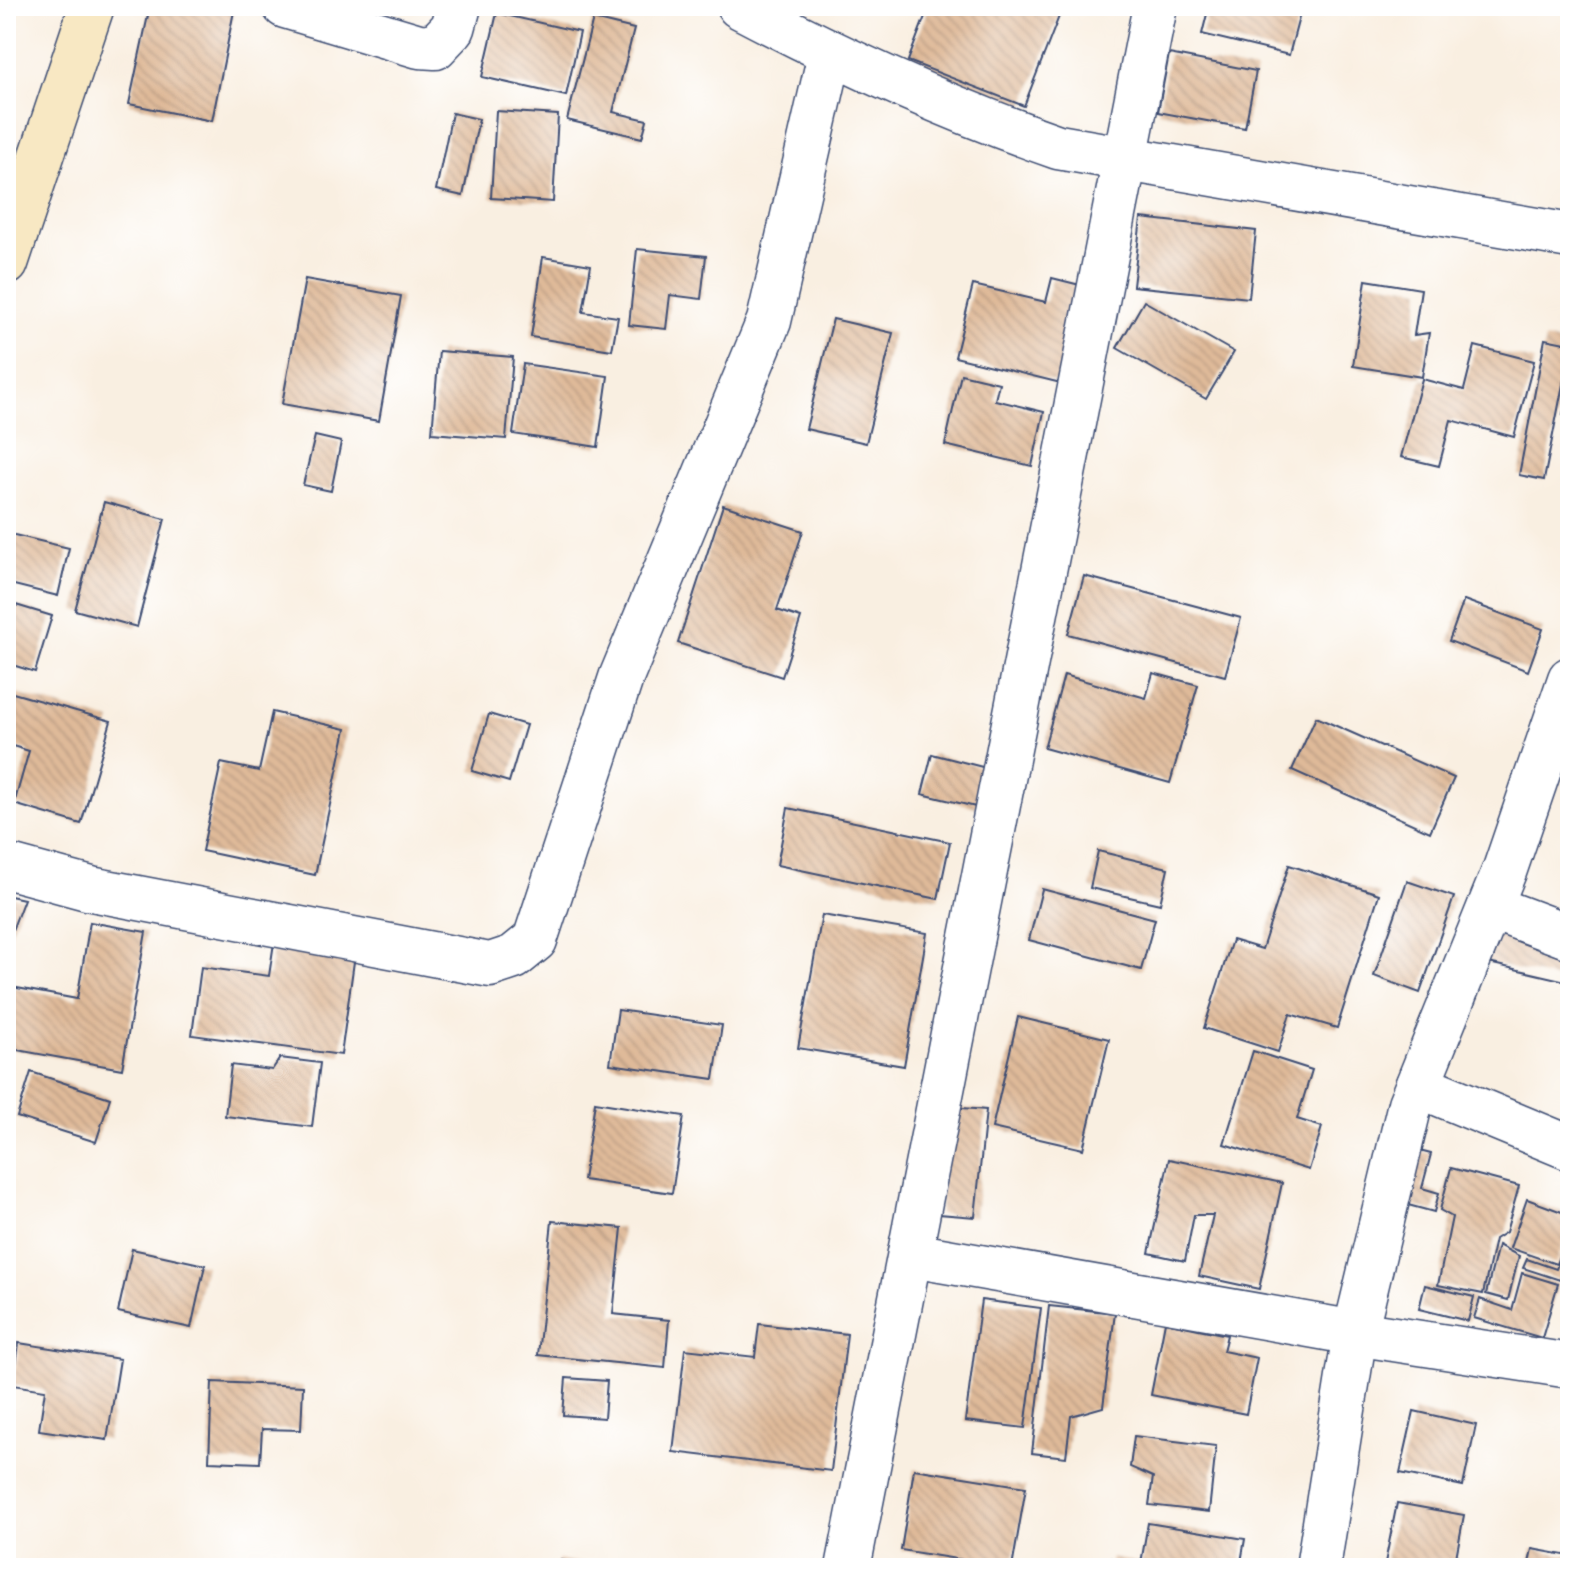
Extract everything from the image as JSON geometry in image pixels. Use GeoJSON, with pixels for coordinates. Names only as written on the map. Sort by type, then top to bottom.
{"type":"FeatureCollection","features":[{"type":"Feature","properties":{"kind":"main road"},"geometry":{"type":"LineString","coordinates":[[6,263],[92,6]]}},
{"type":"Feature","properties":{"kind":"street"},"geometry":{"type":"LineString","coordinates":[[285,6],[419,46],[435,47],[453,28],[459,6]]}},
{"type":"Feature","properties":{"kind":"street"},"geometry":{"type":"LineString","coordinates":[[739,6],[830,54],[1001,128],[1058,147],[1570,236]]}},
{"type":"Feature","properties":{"kind":"street"},"geometry":{"type":"LineString","coordinates":[[848,1568],[912,1255],[1155,6]]}},
{"type":"Feature","properties":{"kind":"street"},"geometry":{"type":"LineString","coordinates":[[6,866],[91,889],[490,965],[514,957],[535,940],[621,678],[769,321],[830,54]]}},
{"type":"Feature","properties":{"kind":"street"},"geometry":{"type":"LineString","coordinates":[[1318,1568],[1355,1333],[1410,1104],[1490,907],[1570,679]]}},
{"type":"Feature","properties":{"kind":"street"},"geometry":{"type":"LineString","coordinates":[[1490,907],[1570,937]]}},
{"type":"Feature","properties":{"kind":"street"},"geometry":{"type":"LineString","coordinates":[[1418,1085],[1570,1148]]}},
{"type":"Feature","properties":{"kind":"street"},"geometry":{"type":"LineString","coordinates":[[912,1255],[1355,1333],[1570,1366]]}},
{"type":"Feature","properties":{"kind":"building"},"geometry":{"type":"Polygon","coordinates":[[[150,6],[235,6],[212,121],[129,104],[150,6]]]}},
{"type":"Feature","properties":{"kind":"building"},"geometry":{"type":"Polygon","coordinates":[[[929,6],[953,6],[974,14],[977,6],[1063,6],[1024,106],[908,61],[929,6]]]}},
{"type":"Feature","properties":{"kind":"building"},"geometry":{"type":"Polygon","coordinates":[[[1209,6],[1302,6],[1289,55],[1202,34],[1209,6]]]}},
{"type":"Feature","properties":{"kind":"building"},"geometry":{"type":"Polygon","coordinates":[[[497,13],[580,32],[566,96],[482,77],[497,13]]]}},
{"type":"Feature","properties":{"kind":"building"},"geometry":{"type":"Polygon","coordinates":[[[593,19],[634,29],[613,112],[647,120],[642,138],[567,120],[593,19]]]}},
{"type":"Feature","properties":{"kind":"building"},"geometry":{"type":"Polygon","coordinates":[[[1169,54],[1256,71],[1245,128],[1158,112],[1169,54]]]}},
{"type":"Feature","properties":{"kind":"building"},"geometry":{"type":"Polygon","coordinates":[[[496,111],[558,115],[553,202],[491,198],[496,111]]]}},
{"type":"Feature","properties":{"kind":"building"},"geometry":{"type":"Polygon","coordinates":[[[452,113],[479,119],[463,196],[436,190],[452,113]]]}},
{"type":"Feature","properties":{"kind":"building"},"geometry":{"type":"Polygon","coordinates":[[[1141,218],[1256,231],[1249,298],[1133,286],[1141,218]]]}},
{"type":"Feature","properties":{"kind":"building"},"geometry":{"type":"Polygon","coordinates":[[[637,249],[706,256],[701,299],[670,295],[666,329],[629,325],[637,249]]]}},
{"type":"Feature","properties":{"kind":"building"},"geometry":{"type":"Polygon","coordinates":[[[543,257],[591,265],[583,312],[618,317],[612,350],[531,337],[543,257]]]}},
{"type":"Feature","properties":{"kind":"building"},"geometry":{"type":"Polygon","coordinates":[[[1052,278],[1092,288],[1069,385],[955,357],[973,285],[1046,302],[1052,278]]]}},
{"type":"Feature","properties":{"kind":"building"},"geometry":{"type":"Polygon","coordinates":[[[305,279],[401,296],[379,421],[282,404],[305,279]]]}},
{"type":"Feature","properties":{"kind":"building"},"geometry":{"type":"Polygon","coordinates":[[[1366,280],[1421,289],[1414,335],[1429,333],[1422,377],[1353,366],[1366,280]]]}},
{"type":"Feature","properties":{"kind":"building"},"geometry":{"type":"Polygon","coordinates":[[[1144,301],[1234,352],[1206,399],[1117,348],[1144,301]]]}},
{"type":"Feature","properties":{"kind":"building"},"geometry":{"type":"Polygon","coordinates":[[[833,319],[893,333],[866,443],[806,429],[833,319]]]}},
{"type":"Feature","properties":{"kind":"building"},"geometry":{"type":"Polygon","coordinates":[[[1545,339],[1570,344],[1570,349],[1544,480],[1519,475],[1545,339]]]}},
{"type":"Feature","properties":{"kind":"building"},"geometry":{"type":"Polygon","coordinates":[[[1475,346],[1534,361],[1514,437],[1451,420],[1439,466],[1401,457],[1422,379],[1464,390],[1475,346]]]}},
{"type":"Feature","properties":{"kind":"building"},"geometry":{"type":"Polygon","coordinates":[[[439,351],[513,357],[506,439],[432,433],[439,351]]]}},
{"type":"Feature","properties":{"kind":"building"},"geometry":{"type":"Polygon","coordinates":[[[523,364],[608,376],[598,447],[513,434],[523,364]]]}},
{"type":"Feature","properties":{"kind":"building"},"geometry":{"type":"Polygon","coordinates":[[[961,374],[999,383],[995,400],[1044,412],[1032,466],[945,445],[961,374]]]}},
{"type":"Feature","properties":{"kind":"building"},"geometry":{"type":"Polygon","coordinates":[[[1570,390],[1570,416],[1563,414],[1570,390]]]}},
{"type":"Feature","properties":{"kind":"building"},"geometry":{"type":"Polygon","coordinates":[[[315,436],[341,442],[331,491],[303,485],[315,436]]]}},
{"type":"Feature","properties":{"kind":"building"},"geometry":{"type":"Polygon","coordinates":[[[104,502],[165,519],[137,627],[75,610],[104,502]]]}},
{"type":"Feature","properties":{"kind":"building"},"geometry":{"type":"Polygon","coordinates":[[[723,505],[803,531],[777,610],[801,618],[782,677],[678,643],[723,505]]]}},
{"type":"Feature","properties":{"kind":"building"},"geometry":{"type":"Polygon","coordinates":[[[6,533],[69,548],[58,596],[6,583],[6,533]]]}},
{"type":"Feature","properties":{"kind":"building"},"geometry":{"type":"Polygon","coordinates":[[[1084,576],[1241,618],[1225,676],[1068,634],[1084,576]]]}},
{"type":"Feature","properties":{"kind":"building"},"geometry":{"type":"Polygon","coordinates":[[[1464,600],[1543,629],[1528,671],[1449,641],[1464,600]]]}},
{"type":"Feature","properties":{"kind":"building"},"geometry":{"type":"Polygon","coordinates":[[[6,602],[52,616],[35,672],[6,663],[6,602]]]}},
{"type":"Feature","properties":{"kind":"building"},"geometry":{"type":"Polygon","coordinates":[[[1153,673],[1198,685],[1170,783],[1044,748],[1064,675],[1146,698],[1153,673]]]}},
{"type":"Feature","properties":{"kind":"building"},"geometry":{"type":"Polygon","coordinates":[[[6,691],[111,721],[81,824],[14,804],[29,751],[6,744],[6,691]]]}},
{"type":"Feature","properties":{"kind":"building"},"geometry":{"type":"Polygon","coordinates":[[[272,712],[346,729],[315,875],[202,851],[221,763],[259,771],[272,712]]]}},
{"type":"Feature","properties":{"kind":"building"},"geometry":{"type":"Polygon","coordinates":[[[489,714],[526,725],[509,782],[472,771],[489,714]]]}},
{"type":"Feature","properties":{"kind":"building"},"geometry":{"type":"Polygon","coordinates":[[[1316,717],[1454,778],[1430,832],[1292,770],[1316,717]]]}},
{"type":"Feature","properties":{"kind":"building"},"geometry":{"type":"Polygon","coordinates":[[[932,754],[994,770],[984,809],[922,794],[932,754]]]}},
{"type":"Feature","properties":{"kind":"building"},"geometry":{"type":"Polygon","coordinates":[[[788,808],[950,842],[938,899],[777,865],[788,808]]]}},
{"type":"Feature","properties":{"kind":"building"},"geometry":{"type":"Polygon","coordinates":[[[1098,851],[1168,868],[1160,904],[1090,888],[1098,851]]]}},
{"type":"Feature","properties":{"kind":"building"},"geometry":{"type":"Polygon","coordinates":[[[1289,865],[1379,894],[1337,1028],[1290,1014],[1278,1052],[1204,1028],[1232,940],[1262,949],[1289,865]]]}},
{"type":"Feature","properties":{"kind":"building"},"geometry":{"type":"Polygon","coordinates":[[[1407,881],[1454,897],[1420,993],[1374,976],[1407,881]]]}},
{"type":"Feature","properties":{"kind":"building"},"geometry":{"type":"Polygon","coordinates":[[[1042,889],[1155,919],[1141,970],[1029,940],[1042,889]]]}},
{"type":"Feature","properties":{"kind":"building"},"geometry":{"type":"Polygon","coordinates":[[[6,895],[24,899],[6,946],[6,895]]]}},
{"type":"Feature","properties":{"kind":"building"},"geometry":{"type":"Polygon","coordinates":[[[1492,909],[1570,926],[1570,982],[1480,961],[1492,909]]]}},
{"type":"Feature","properties":{"kind":"building"},"geometry":{"type":"Polygon","coordinates":[[[822,915],[927,933],[904,1066],[798,1048],[822,915]]]}},
{"type":"Feature","properties":{"kind":"building"},"geometry":{"type":"Polygon","coordinates":[[[90,922],[146,932],[122,1069],[6,1048],[6,986],[77,999],[90,922]]]}},
{"type":"Feature","properties":{"kind":"building"},"geometry":{"type":"Polygon","coordinates":[[[275,936],[356,947],[341,1055],[192,1035],[201,967],[269,976],[275,936]]]}},
{"type":"Feature","properties":{"kind":"building"},"geometry":{"type":"Polygon","coordinates":[[[618,1010],[722,1025],[714,1079],[610,1064],[618,1010]]]}},
{"type":"Feature","properties":{"kind":"building"},"geometry":{"type":"Polygon","coordinates":[[[1018,1017],[1109,1039],[1083,1149],[992,1128],[1018,1017]]]}},
{"type":"Feature","properties":{"kind":"building"},"geometry":{"type":"Polygon","coordinates":[[[1253,1051],[1312,1070],[1297,1119],[1322,1127],[1309,1170],[1224,1144],[1253,1051]]]}},
{"type":"Feature","properties":{"kind":"building"},"geometry":{"type":"Polygon","coordinates":[[[280,1058],[320,1063],[312,1127],[225,1116],[231,1065],[272,1070],[280,1058]]]}},
{"type":"Feature","properties":{"kind":"building"},"geometry":{"type":"Polygon","coordinates":[[[31,1072],[110,1098],[96,1142],[17,1117],[31,1072]]]}},
{"type":"Feature","properties":{"kind":"building"},"geometry":{"type":"Polygon","coordinates":[[[595,1102],[684,1116],[672,1193],[583,1180],[595,1102]]]}},
{"type":"Feature","properties":{"kind":"building"},"geometry":{"type":"Polygon","coordinates":[[[950,1107],[986,1110],[975,1217],[939,1214],[950,1107]]]}},
{"type":"Feature","properties":{"kind":"building"},"geometry":{"type":"Polygon","coordinates":[[[1381,1141],[1431,1154],[1422,1188],[1439,1193],[1434,1212],[1367,1194],[1381,1141]]]}},
{"type":"Feature","properties":{"kind":"building"},"geometry":{"type":"Polygon","coordinates":[[[1169,1159],[1282,1183],[1259,1289],[1199,1276],[1213,1215],[1194,1215],[1185,1261],[1149,1253],[1169,1159]]]}},
{"type":"Feature","properties":{"kind":"building"},"geometry":{"type":"Polygon","coordinates":[[[1451,1168],[1519,1186],[1506,1232],[1495,1239],[1483,1294],[1438,1285],[1452,1217],[1440,1210],[1451,1168]]]}},
{"type":"Feature","properties":{"kind":"building"},"geometry":{"type":"Polygon","coordinates":[[[1527,1199],[1570,1215],[1570,1227],[1556,1264],[1510,1248],[1527,1199]]]}},
{"type":"Feature","properties":{"kind":"building"},"geometry":{"type":"Polygon","coordinates":[[[552,1221],[622,1228],[613,1314],[669,1320],[665,1368],[538,1355],[552,1221]]]}},
{"type":"Feature","properties":{"kind":"building"},"geometry":{"type":"Polygon","coordinates":[[[1566,1243],[1570,1244],[1570,1249],[1560,1280],[1523,1268],[1527,1259],[1556,1269],[1566,1243]]]}},
{"type":"Feature","properties":{"kind":"building"},"geometry":{"type":"Polygon","coordinates":[[[1498,1245],[1519,1256],[1508,1300],[1486,1294],[1498,1245]]]}},
{"type":"Feature","properties":{"kind":"building"},"geometry":{"type":"Polygon","coordinates":[[[132,1249],[205,1265],[191,1328],[118,1312],[132,1249]]]}},
{"type":"Feature","properties":{"kind":"building"},"geometry":{"type":"Polygon","coordinates":[[[1522,1273],[1558,1284],[1542,1338],[1474,1318],[1480,1299],[1512,1310],[1522,1273]]]}},
{"type":"Feature","properties":{"kind":"building"},"geometry":{"type":"Polygon","coordinates":[[[1425,1285],[1474,1297],[1468,1321],[1419,1309],[1425,1285]]]}},
{"type":"Feature","properties":{"kind":"building"},"geometry":{"type":"Polygon","coordinates":[[[981,1300],[1041,1308],[1025,1428],[965,1421],[981,1300]]]}},
{"type":"Feature","properties":{"kind":"building"},"geometry":{"type":"Polygon","coordinates":[[[1049,1306],[1115,1313],[1103,1407],[1071,1416],[1066,1457],[1032,1453],[1049,1306]]]}},
{"type":"Feature","properties":{"kind":"building"},"geometry":{"type":"Polygon","coordinates":[[[1165,1322],[1227,1335],[1223,1351],[1257,1358],[1246,1414],[1151,1395],[1165,1322]]]}},
{"type":"Feature","properties":{"kind":"building"},"geometry":{"type":"Polygon","coordinates":[[[759,1324],[847,1334],[831,1471],[673,1452],[685,1349],[755,1357],[759,1324]]]}},
{"type":"Feature","properties":{"kind":"building"},"geometry":{"type":"Polygon","coordinates":[[[19,1343],[120,1359],[107,1440],[39,1430],[45,1390],[13,1385],[19,1343]]]}},
{"type":"Feature","properties":{"kind":"building"},"geometry":{"type":"Polygon","coordinates":[[[566,1378],[607,1381],[604,1418],[563,1415],[566,1378]]]}},
{"type":"Feature","properties":{"kind":"building"},"geometry":{"type":"Polygon","coordinates":[[[212,1382],[303,1386],[301,1430],[262,1429],[260,1463],[209,1461],[212,1382]]]}},
{"type":"Feature","properties":{"kind":"building"},"geometry":{"type":"Polygon","coordinates":[[[1414,1411],[1476,1425],[1463,1486],[1400,1473],[1414,1411]]]}},
{"type":"Feature","properties":{"kind":"building"},"geometry":{"type":"Polygon","coordinates":[[[1134,1436],[1216,1446],[1209,1512],[1149,1505],[1153,1477],[1130,1467],[1134,1436]]]}},
{"type":"Feature","properties":{"kind":"building"},"geometry":{"type":"Polygon","coordinates":[[[914,1469],[1026,1487],[1012,1568],[901,1550],[914,1469]]]}},
{"type":"Feature","properties":{"kind":"building"},"geometry":{"type":"Polygon","coordinates":[[[1397,1503],[1464,1515],[1454,1568],[1384,1568],[1397,1503]]]}},
{"type":"Feature","properties":{"kind":"building"},"geometry":{"type":"Polygon","coordinates":[[[1148,1523],[1245,1539],[1240,1568],[1109,1568],[1111,1558],[1141,1563],[1148,1523]]]}},
{"type":"Feature","properties":{"kind":"building"},"geometry":{"type":"Polygon","coordinates":[[[1532,1549],[1570,1556],[1570,1568],[1528,1568],[1532,1549]]]}},
{"type":"Feature","properties":{"kind":"building"},"geometry":{"type":"Polygon","coordinates":[[[558,1560],[607,1566],[607,1568],[557,1568],[558,1560]]]}}]}
